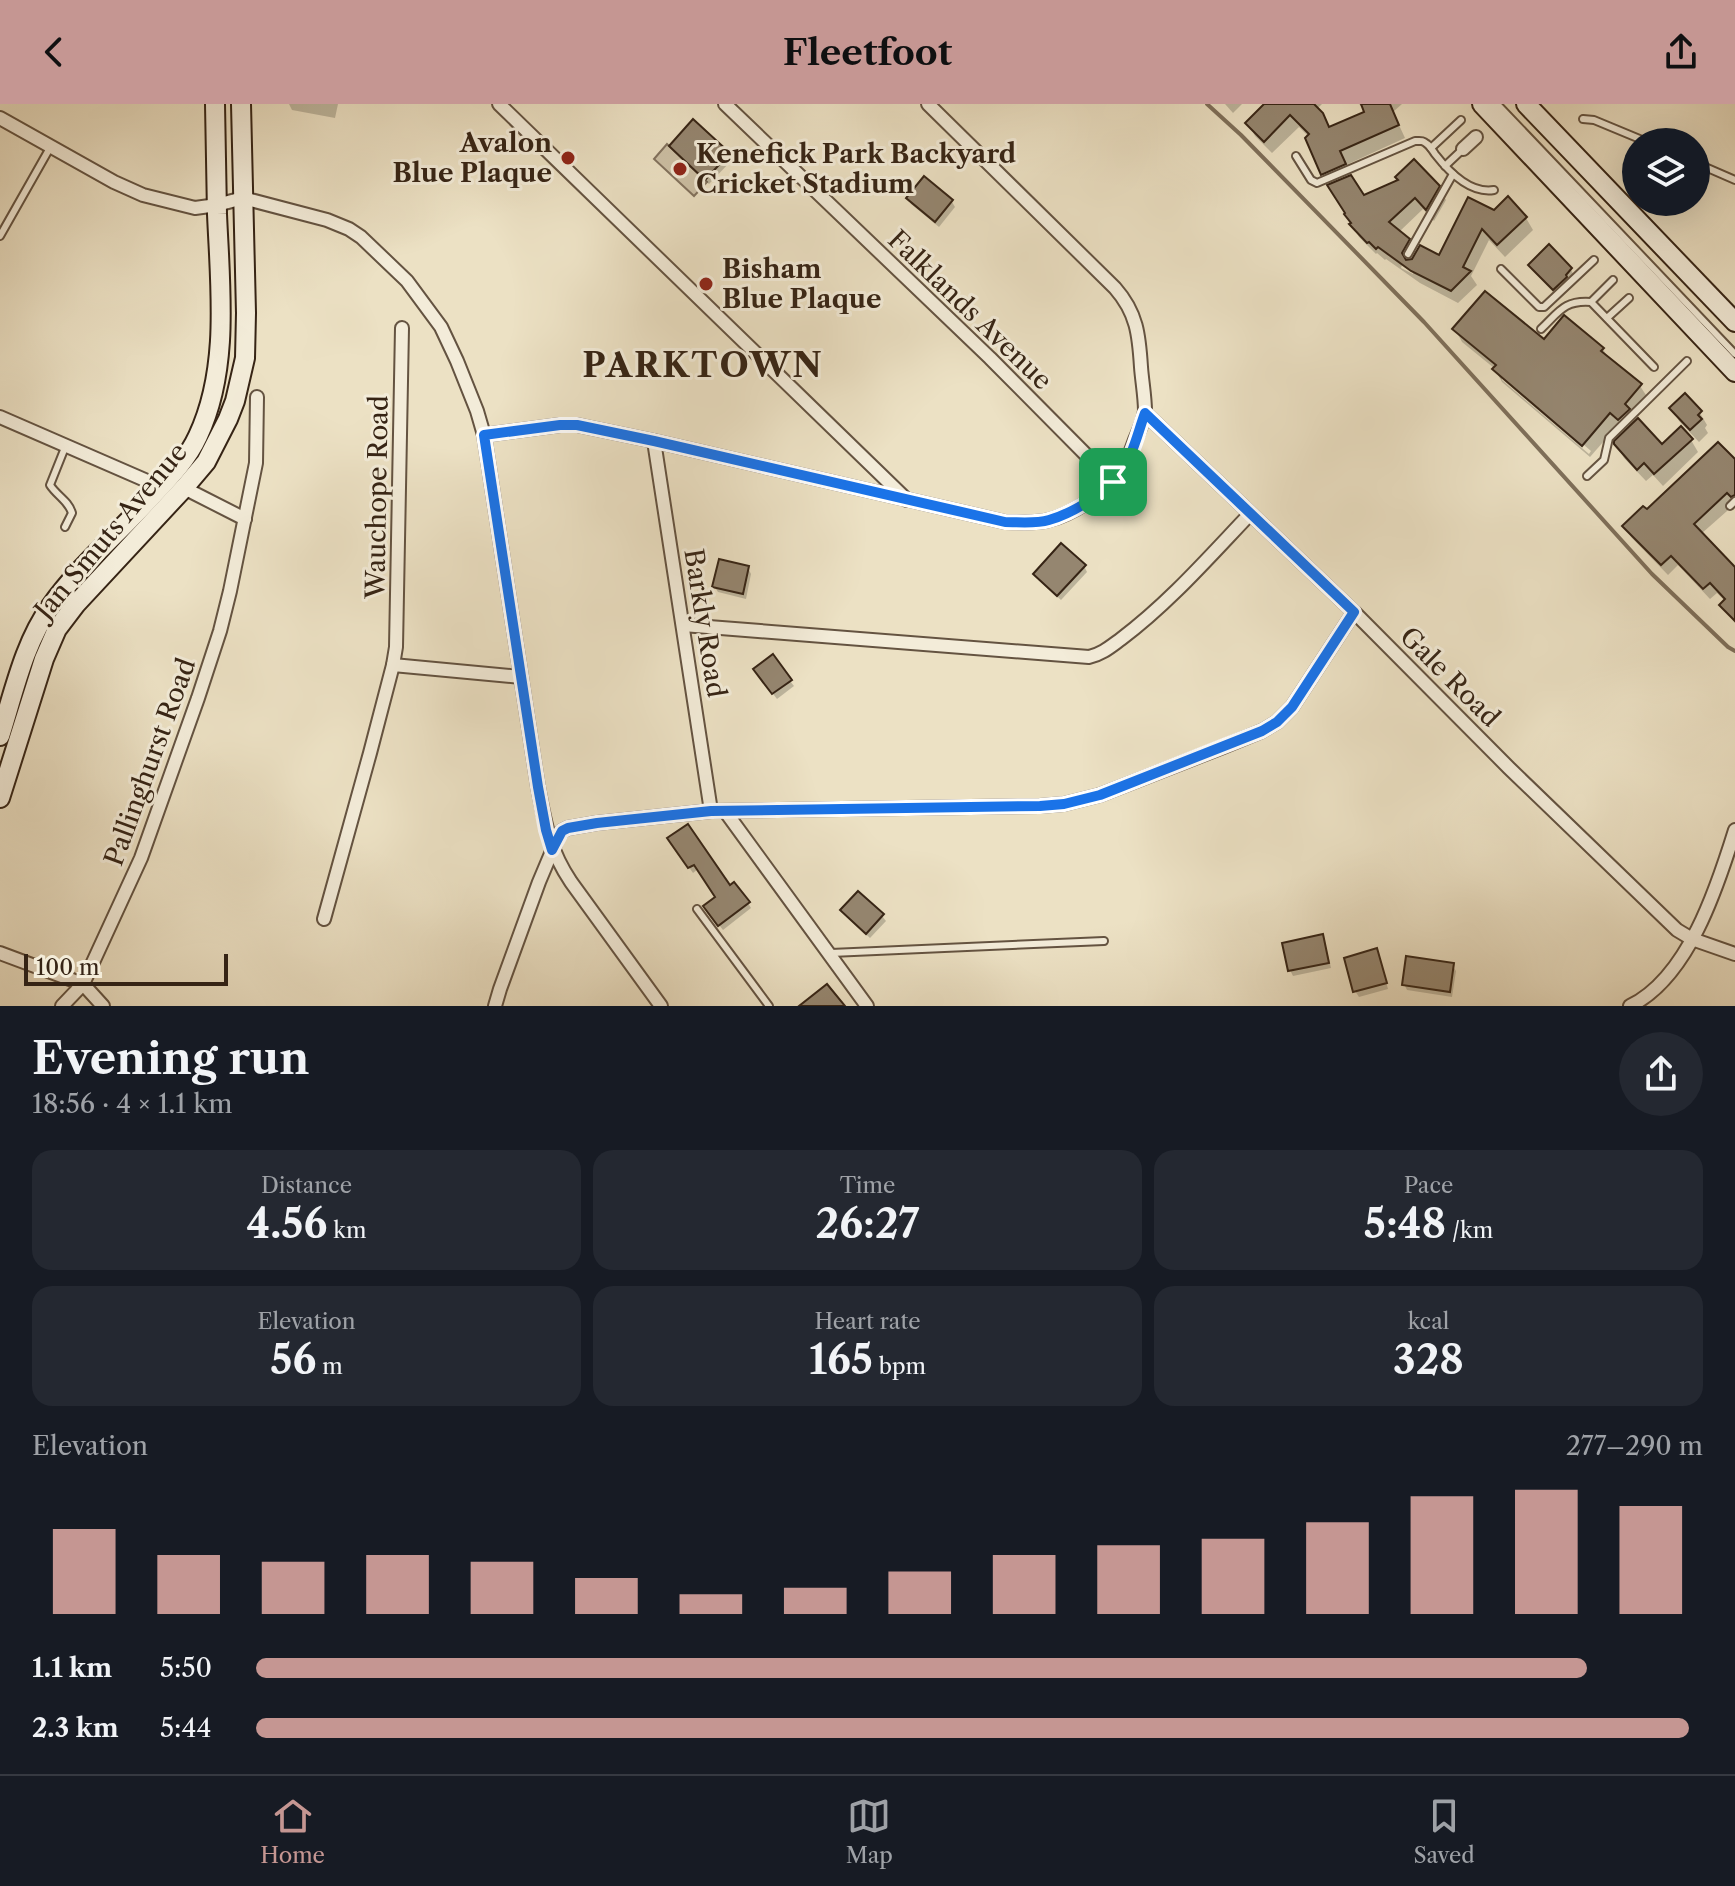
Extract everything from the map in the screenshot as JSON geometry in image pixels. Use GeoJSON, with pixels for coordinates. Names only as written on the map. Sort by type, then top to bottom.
{"type":"FeatureCollection","features":[{"type":"Feature","properties":{"kind":"main road","name":"Jan Smuts Avenue"},"geometry":{"type":"LineString","coordinates":[[0,736],[28,648],[42,619],[57,597],[183,461],[198,437],[213,393],[221,306],[215,104]]}},
{"type":"Feature","properties":{"kind":"main road","name":"Jan Smuts Avenue"},"geometry":{"type":"LineString","coordinates":[[0,798],[44,659],[57,629],[76,604],[206,462],[228,419],[245,358],[241,104]]}},
{"type":"Feature","properties":{"kind":"main road"},"geometry":{"type":"LineString","coordinates":[[1482,104],[1735,372]]}},
{"type":"Feature","properties":{"kind":"main road"},"geometry":{"type":"LineString","coordinates":[[1526,104],[1735,322]]}},
{"type":"Feature","properties":{"kind":"street"},"geometry":{"type":"LineString","coordinates":[[499,104],[907,500]]}},
{"type":"Feature","properties":{"kind":"street","name":"Falklands Avenue"},"geometry":{"type":"LineString","coordinates":[[725,104],[990,358],[1113,482]]}},
{"type":"Feature","properties":{"kind":"street"},"geometry":{"type":"LineString","coordinates":[[484,435],[577,425],[1005,522],[1047,521],[1102,491],[1121,473],[1145,413],[1136,324],[1125,300],[928,104]]}},
{"type":"Feature","properties":{"kind":"street"},"geometry":{"type":"LineString","coordinates":[[0,118],[143,195],[195,208],[243,198],[338,224],[361,237],[407,281],[441,327],[484,435],[538,787],[552,850],[558,864],[661,1006]]}},
{"type":"Feature","properties":{"kind":"street"},"geometry":{"type":"LineString","coordinates":[[1463,149],[1476,137]]}},
{"type":"Feature","properties":{"kind":"street","name":"Wauchope Road"},"geometry":{"type":"LineString","coordinates":[[324,919],[396,647],[402,328]]}},
{"type":"Feature","properties":{"kind":"street","name":"Pallinghurst Road"},"geometry":{"type":"LineString","coordinates":[[62,1006],[83,984],[141,858],[220,631],[256,463],[257,397]]}},
{"type":"Feature","properties":{"kind":"street","name":"Gale Road"},"geometry":{"type":"LineString","coordinates":[[1145,413],[1354,612],[1650,906],[1692,939],[1735,954]]}},
{"type":"Feature","properties":{"kind":"street"},"geometry":{"type":"LineString","coordinates":[[0,417],[161,487]]}},
{"type":"Feature","properties":{"kind":"street","name":"Barkly Road"},"geometry":{"type":"LineString","coordinates":[[654,441],[711,811]]}},
{"type":"Feature","properties":{"kind":"street"},"geometry":{"type":"LineString","coordinates":[[184,488],[245,519]]}},
{"type":"Feature","properties":{"kind":"street"},"geometry":{"type":"LineString","coordinates":[[683,625],[1089,657],[1106,651],[1144,622],[1250,514]]}},
{"type":"Feature","properties":{"kind":"street"},"geometry":{"type":"LineString","coordinates":[[495,1006],[552,850],[562,831],[568,828],[711,811],[1040,806],[1081,801],[1262,731],[1277,722],[1292,707],[1354,612]]}},
{"type":"Feature","properties":{"kind":"street"},"geometry":{"type":"LineString","coordinates":[[393,665],[521,677]]}},
{"type":"Feature","properties":{"kind":"street"},"geometry":{"type":"LineString","coordinates":[[725,811],[867,1006]]}},
{"type":"Feature","properties":{"kind":"street"},"geometry":{"type":"LineString","coordinates":[[1630,1006],[1651,995],[1661,985],[1692,939],[1706,914],[1735,830]]}},
{"type":"Feature","properties":{"kind":"street"},"geometry":{"type":"LineString","coordinates":[[0,953],[83,984],[103,1006]]}},
{"type":"Feature","properties":{"kind":"lane"},"geometry":{"type":"LineString","coordinates":[[1497,104],[1735,354]]}},
{"type":"Feature","properties":{"kind":"lane"},"geometry":{"type":"LineString","coordinates":[[1583,119],[1594,120],[1622,132]]}},
{"type":"Feature","properties":{"kind":"lane"},"geometry":{"type":"LineString","coordinates":[[1431,148],[1461,120]]}},
{"type":"Feature","properties":{"kind":"lane"},"geometry":{"type":"LineString","coordinates":[[1296,156],[1311,180],[1317,183],[1415,141],[1423,141],[1453,174],[1475,189],[1484,192],[1494,190]]}},
{"type":"Feature","properties":{"kind":"lane"},"geometry":{"type":"LineString","coordinates":[[0,236],[51,146]]}},
{"type":"Feature","properties":{"kind":"lane"},"geometry":{"type":"LineString","coordinates":[[1445,166],[1463,149]]}},
{"type":"Feature","properties":{"kind":"lane"},"geometry":{"type":"LineString","coordinates":[[1710,169],[1735,180]]}},
{"type":"Feature","properties":{"kind":"lane"},"geometry":{"type":"LineString","coordinates":[[1408,254],[1453,174]]}},
{"type":"Feature","properties":{"kind":"lane"},"geometry":{"type":"LineString","coordinates":[[1501,269],[1539,307],[1544,307],[1594,260]]}},
{"type":"Feature","properties":{"kind":"lane"},"geometry":{"type":"LineString","coordinates":[[1541,329],[1564,306],[1571,302],[1591,302],[1613,280]]}},
{"type":"Feature","properties":{"kind":"lane"},"geometry":{"type":"LineString","coordinates":[[1607,318],[1629,298]]}},
{"type":"Feature","properties":{"kind":"lane"},"geometry":{"type":"LineString","coordinates":[[1591,302],[1654,367]]}},
{"type":"Feature","properties":{"kind":"lane"},"geometry":{"type":"LineString","coordinates":[[1587,476],[1604,460],[1609,438],[1687,361]]}},
{"type":"Feature","properties":{"kind":"lane"},"geometry":{"type":"LineString","coordinates":[[65,527],[72,513],[70,504],[50,485],[66,445]]}},
{"type":"Feature","properties":{"kind":"lane"},"geometry":{"type":"LineString","coordinates":[[697,909],[769,1006]]}},
{"type":"Feature","properties":{"kind":"lane"},"geometry":{"type":"LineString","coordinates":[[827,953],[1104,941]]}},
{"type":"Feature","properties":{"kind":"shaded area","name":"Kenefick Park Backyard Cricket Stadium"},"geometry":{"type":"Polygon","coordinates":[[[667,144],[707,182],[694,196],[654,159],[667,144]]]}},
{"type":"Feature","properties":{"kind":"building"},"geometry":{"type":"Polygon","coordinates":[[[1264,104],[1314,104],[1323,113],[1329,127],[1364,112],[1361,104],[1390,104],[1399,125],[1340,151],[1346,164],[1321,175],[1305,138],[1309,134],[1290,115],[1264,142],[1245,123],[1264,104]]]}},
{"type":"Feature","properties":{"kind":"building"},"geometry":{"type":"Polygon","coordinates":[[[693,119],[730,153],[705,180],[669,146],[693,119]]]}},
{"type":"Feature","properties":{"kind":"building"},"geometry":{"type":"Polygon","coordinates":[[[1414,159],[1440,186],[1426,210],[1415,198],[1389,222],[1410,239],[1402,253],[1406,260],[1412,259],[1420,245],[1439,255],[1468,197],[1494,210],[1508,196],[1527,217],[1497,245],[1482,229],[1463,267],[1471,271],[1451,291],[1411,271],[1378,247],[1376,249],[1367,243],[1349,224],[1327,185],[1351,175],[1364,195],[1398,180],[1395,177],[1414,159]]]}},
{"type":"Feature","properties":{"kind":"building"},"geometry":{"type":"Polygon","coordinates":[[[924,176],[953,200],[935,222],[906,198],[924,176]]]}},
{"type":"Feature","properties":{"kind":"building"},"geometry":{"type":"Polygon","coordinates":[[[1549,244],[1572,268],[1553,290],[1528,265],[1549,244]]]}},
{"type":"Feature","properties":{"kind":"building"},"geometry":{"type":"Polygon","coordinates":[[[1485,291],[1544,339],[1564,315],[1604,348],[1601,351],[1642,384],[1625,404],[1630,409],[1618,420],[1610,413],[1582,446],[1492,369],[1496,365],[1452,329],[1485,291]]]}},
{"type":"Feature","properties":{"kind":"building"},"geometry":{"type":"Polygon","coordinates":[[[1685,393],[1702,411],[1698,415],[1702,419],[1690,430],[1669,408],[1685,393]]]}},
{"type":"Feature","properties":{"kind":"building"},"geometry":{"type":"Polygon","coordinates":[[[1638,418],[1662,444],[1681,426],[1693,439],[1654,474],[1644,463],[1637,470],[1614,441],[1638,418]]]}},
{"type":"Feature","properties":{"kind":"building"},"geometry":{"type":"Polygon","coordinates":[[[1718,442],[1735,459],[1735,495],[1731,497],[1727,493],[1694,524],[1735,567],[1735,621],[1719,605],[1725,599],[1710,583],[1703,589],[1671,556],[1661,565],[1622,526],[1643,506],[1647,509],[1718,442]]]}},
{"type":"Feature","properties":{"kind":"building"},"geometry":{"type":"Polygon","coordinates":[[[1061,543],[1086,565],[1057,596],[1033,574],[1061,543]]]}},
{"type":"Feature","properties":{"kind":"building"},"geometry":{"type":"Polygon","coordinates":[[[719,559],[749,566],[743,594],[712,587],[719,559]]]}},
{"type":"Feature","properties":{"kind":"building"},"geometry":{"type":"Polygon","coordinates":[[[773,654],[792,680],[772,694],[753,669],[773,654]]]}},
{"type":"Feature","properties":{"kind":"building"},"geometry":{"type":"Polygon","coordinates":[[[688,824],[730,885],[734,882],[750,902],[718,926],[703,906],[715,897],[694,865],[688,868],[667,838],[688,824]]]}},
{"type":"Feature","properties":{"kind":"building"},"geometry":{"type":"Polygon","coordinates":[[[858,891],[884,914],[866,934],[840,910],[858,891]]]}},
{"type":"Feature","properties":{"kind":"building"},"geometry":{"type":"Polygon","coordinates":[[[1323,934],[1329,963],[1288,971],[1282,943],[1323,934]]]}},
{"type":"Feature","properties":{"kind":"building"},"geometry":{"type":"Polygon","coordinates":[[[1377,948],[1387,983],[1353,992],[1344,958],[1377,948]]]}},
{"type":"Feature","properties":{"kind":"building"},"geometry":{"type":"Polygon","coordinates":[[[1406,956],[1454,963],[1450,992],[1402,985],[1406,956]]]}},
{"type":"Feature","properties":{"kind":"building"},"geometry":{"type":"Polygon","coordinates":[[[827,984],[845,1006],[799,1006],[827,984]]]}},
{"type":"Feature","properties":{"kind":"waterway"},"geometry":{"type":"LineString","coordinates":[[1207,104],[1424,322],[1652,574],[1735,651]]}},
{"type":"Feature","properties":{"kind":"place","name":"Avalon Blue Plaque"},"geometry":{"type":"Point","coordinates":[568,158]}},
{"type":"Feature","properties":{"kind":"place","name":"Kenefick Park Backyard Cricket Stadium"},"geometry":{"type":"Point","coordinates":[680,169]}},
{"type":"Feature","properties":{"kind":"place","name":"Bisham Blue Plaque"},"geometry":{"type":"Point","coordinates":[706,284]}},
{"type":"Feature","properties":{"kind":"district","name":"PARKTOWN"},"geometry":{"type":"Point","coordinates":[703,365]}},
{"type":"Feature","properties":{"kind":"route"},"geometry":{"type":"LineString","coordinates":[[1145,413],[1354,612],[1292,707],[1277,722],[1223,747],[1081,801],[1040,806],[711,811],[568,828],[562,831],[552,850],[538,787],[484,435],[577,425],[1005,522],[1047,521],[1063,515],[1113,482],[1128,459],[1145,413]]}}]}
